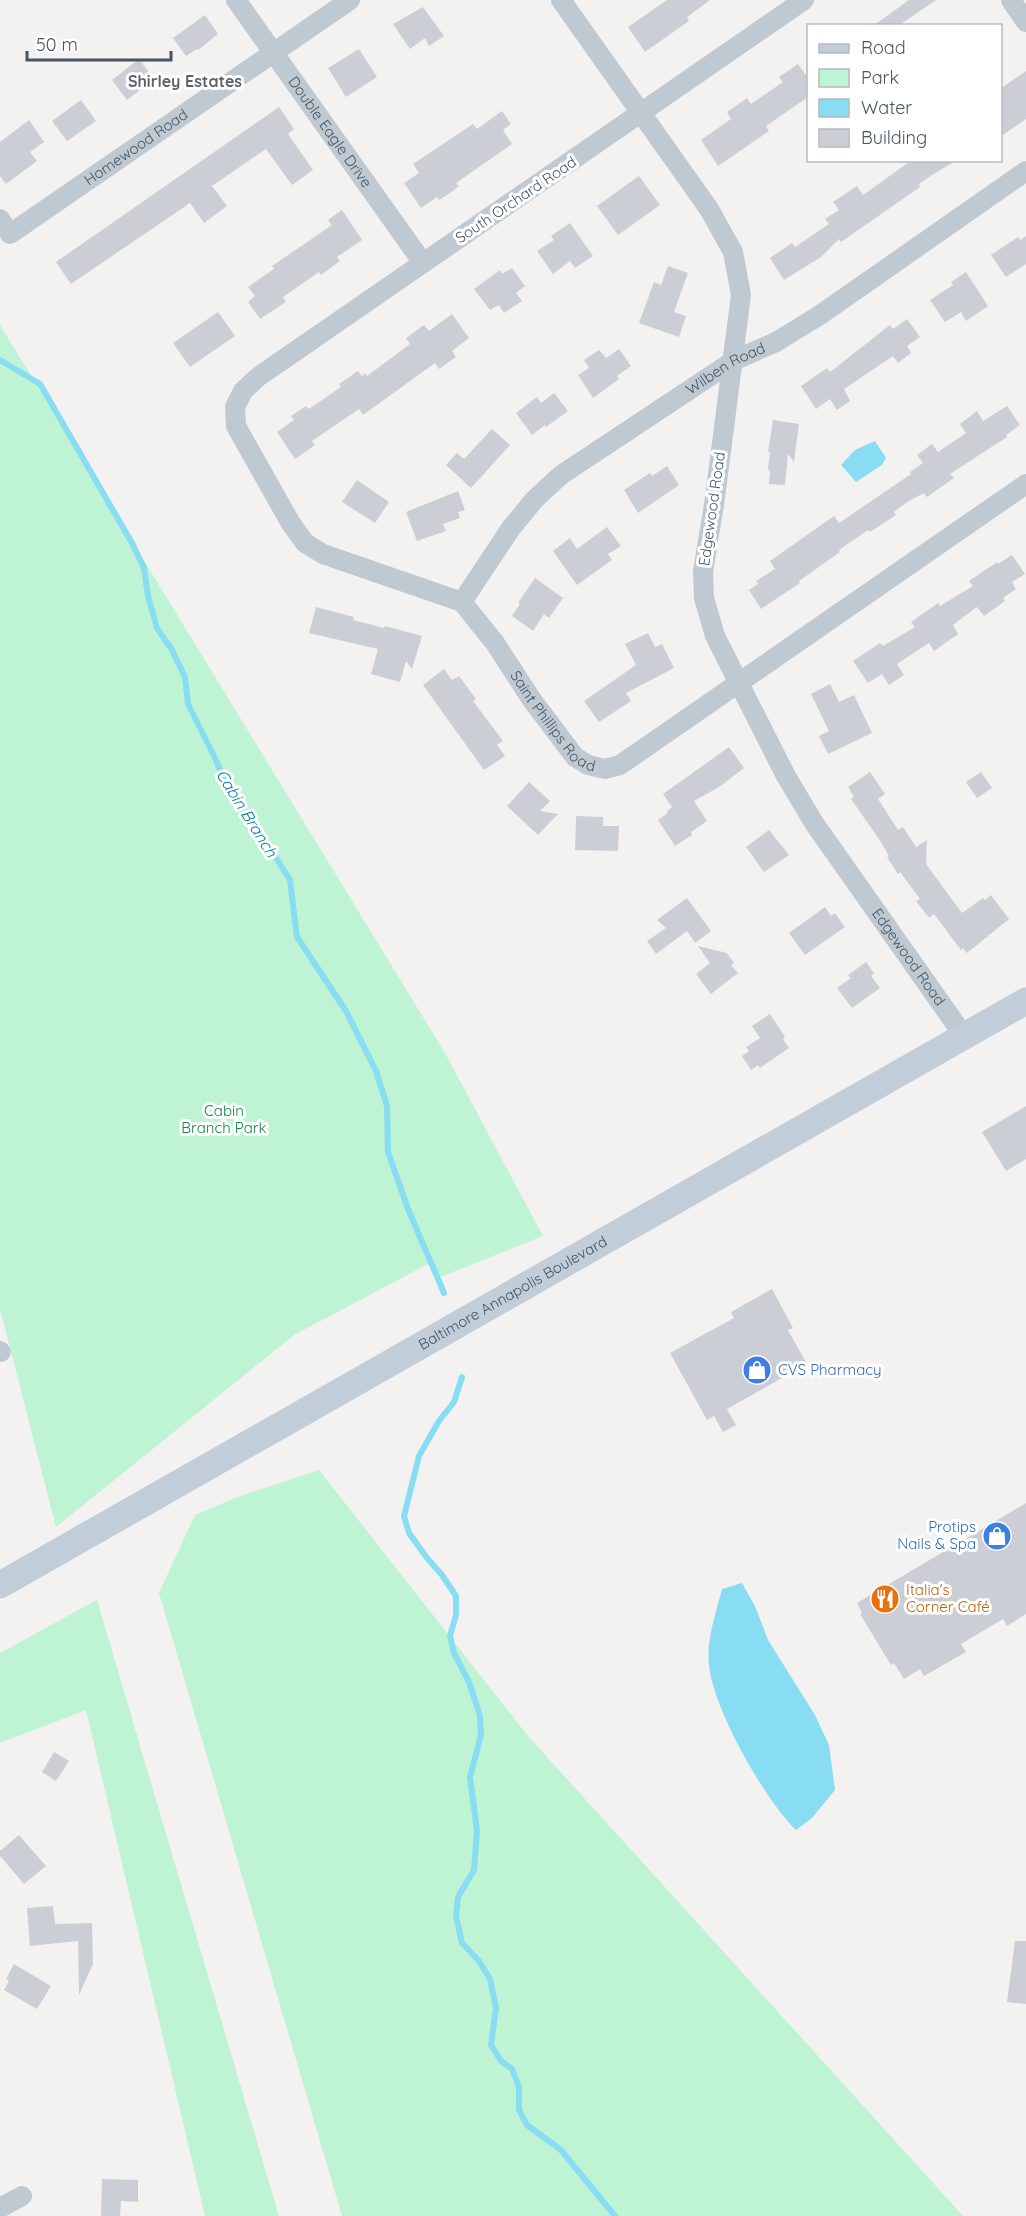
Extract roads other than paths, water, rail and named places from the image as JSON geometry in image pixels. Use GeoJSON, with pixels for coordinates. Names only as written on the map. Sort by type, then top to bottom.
{"type":"FeatureCollection","features":[{"type":"Feature","properties":{"kind":"main road","name":"Baltimore Annapolis Boulevard"},"geometry":{"type":"LineString","coordinates":[[0,1585],[1026,1001]]}},
{"type":"Feature","properties":{"kind":"street","name":"Double Eagle Drive"},"geometry":{"type":"LineString","coordinates":[[236,0],[423,263]]}},
{"type":"Feature","properties":{"kind":"street","name":"Homewood Road"},"geometry":{"type":"LineString","coordinates":[[5,227],[350,0]]}},
{"type":"Feature","properties":{"kind":"street","name":"Edgewood Road"},"geometry":{"type":"LineString","coordinates":[[561,0],[709,209],[733,252],[741,295],[714,506],[703,572],[704,598],[715,636],[786,776],[814,823],[964,1036]]}},
{"type":"Feature","properties":{"kind":"street","name":"South Orchard Road"},"geometry":{"type":"LineString","coordinates":[[462,602],[322,554],[305,543],[290,522],[236,426],[235,407],[243,391],[258,377],[804,0]]}},
{"type":"Feature","properties":{"kind":"street"},"geometry":{"type":"LineString","coordinates":[[1011,0],[1026,22]]}},
{"type":"Feature","properties":{"kind":"street","name":"Wilben Road"},"geometry":{"type":"LineString","coordinates":[[462,602],[511,528],[535,499],[561,475],[733,361],[776,342],[820,315],[1026,171]]}},
{"type":"Feature","properties":{"kind":"street","name":"Saint Phillips Road"},"geometry":{"type":"LineString","coordinates":[[462,602],[495,643],[532,699],[575,757],[588,765],[605,769],[620,765],[1026,484]]}},
{"type":"Feature","properties":{"kind":"street"},"geometry":{"type":"LineString","coordinates":[[0,2208],[22,2196]]}},
{"type":"Feature","properties":{"kind":"water"},"geometry":{"type":"Polygon","coordinates":[[[875,441],[886,458],[882,465],[856,482],[841,465],[855,450],[875,441]]]}},
{"type":"Feature","properties":{"kind":"water"},"geometry":{"type":"Polygon","coordinates":[[[742,1583],[755,1606],[768,1640],[815,1715],[829,1745],[835,1790],[812,1818],[796,1830],[770,1798],[742,1753],[720,1705],[709,1665],[712,1627],[722,1589],[742,1583]]]}},
{"type":"Feature","properties":{"kind":"waterway","name":"Cabin Branch"},"geometry":{"type":"LineString","coordinates":[[0,360],[40,384],[132,543],[144,568],[148,596],[157,628],[172,650],[185,677],[188,704],[216,760],[227,788],[265,840],[290,880],[297,937],[346,1011],[376,1071],[387,1106],[388,1152],[408,1209],[444,1293]]}},
{"type":"Feature","properties":{"kind":"waterway","name":"Cabin Branch"},"geometry":{"type":"LineString","coordinates":[[462,1377],[454,1402],[439,1421],[419,1456],[404,1516],[409,1533],[456,1596],[456,1615],[450,1636],[454,1653],[469,1682],[480,1716],[481,1735],[470,1777],[477,1831],[474,1870],[458,1897],[456,1916],[462,1943],[479,1961],[490,1979],[496,2008],[491,2045],[501,2061],[512,2069],[519,2087],[519,2110],[527,2125],[561,2150],[615,2216]]}},
{"type":"Feature","properties":{"kind":"place","name":"CVS Pharmacy"},"geometry":{"type":"Point","coordinates":[757,1370]}},
{"type":"Feature","properties":{"kind":"place","name":"Protips Nails & Spa"},"geometry":{"type":"Point","coordinates":[997,1536]}},
{"type":"Feature","properties":{"kind":"place","name":"Italia's Corner Café"},"geometry":{"type":"Point","coordinates":[885,1599]}},
{"type":"Feature","properties":{"kind":"district","name":"Shirley Estates"},"geometry":{"type":"Point","coordinates":[185,81]}},
{"type":"Feature","properties":{"kind":"park label","name":"Cabin Branch Park"},"geometry":{"type":"Point","coordinates":[224,1120]}}]}
